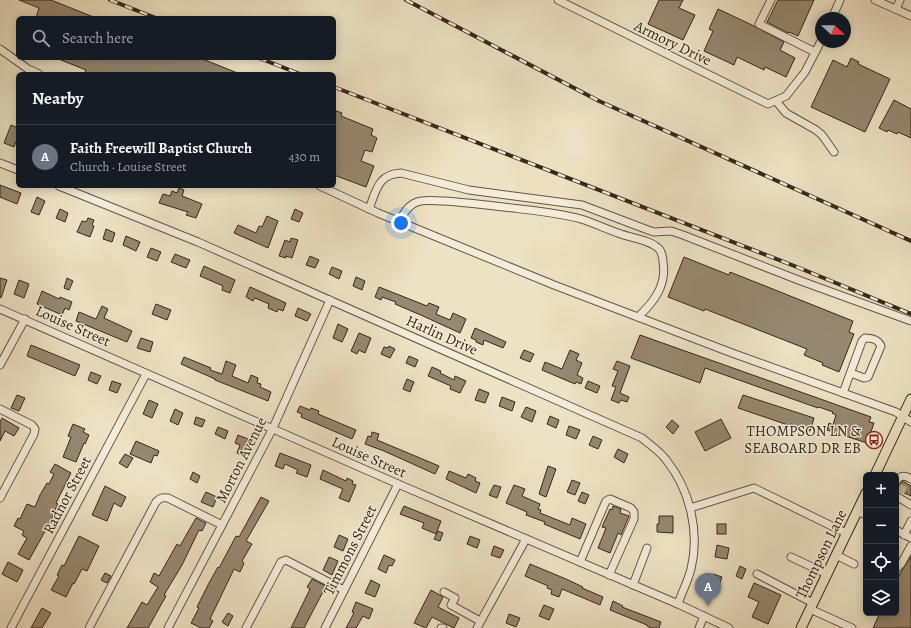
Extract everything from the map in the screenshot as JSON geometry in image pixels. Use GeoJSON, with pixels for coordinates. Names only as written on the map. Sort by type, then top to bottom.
{"type":"FeatureCollection","features":[{"type":"Feature","properties":{"kind":"main road"},"geometry":{"type":"LineString","coordinates":[[877,472],[907,420],[911,399]]}},
{"type":"Feature","properties":{"kind":"main road","name":"Thompson Lane"},"geometry":{"type":"LineString","coordinates":[[801,628],[863,499]]}},
{"type":"Feature","properties":{"kind":"street","name":"Armory Drive"},"geometry":{"type":"LineString","coordinates":[[558,0],[768,104],[776,101]]}},
{"type":"Feature","properties":{"kind":"street"},"geometry":{"type":"LineString","coordinates":[[771,0],[759,24],[815,52]]}},
{"type":"Feature","properties":{"kind":"street"},"geometry":{"type":"LineString","coordinates":[[835,12],[840,0]]}},
{"type":"Feature","properties":{"kind":"street"},"geometry":{"type":"LineString","coordinates":[[896,9],[900,0]]}},
{"type":"Feature","properties":{"kind":"street"},"geometry":{"type":"LineString","coordinates":[[880,1],[911,16]]}},
{"type":"Feature","properties":{"kind":"street"},"geometry":{"type":"LineString","coordinates":[[817,48],[805,72],[786,96],[776,101],[786,113],[822,135],[834,152]]}},
{"type":"Feature","properties":{"kind":"street"},"geometry":{"type":"LineString","coordinates":[[0,50],[28,70],[34,72]]}},
{"type":"Feature","properties":{"kind":"street"},"geometry":{"type":"LineString","coordinates":[[0,163],[16,169]]}},
{"type":"Feature","properties":{"kind":"street"},"geometry":{"type":"LineString","coordinates":[[369,209],[380,181],[387,176],[401,172],[469,190],[582,205],[654,232],[671,231],[683,235],[800,281],[911,321]]}},
{"type":"Feature","properties":{"kind":"street","name":"Harlin Drive"},"geometry":{"type":"LineString","coordinates":[[64,188],[198,242],[642,438],[666,459],[681,481],[690,508],[694,542],[691,569],[678,604]]}},
{"type":"Feature","properties":{"kind":"street"},"geometry":{"type":"LineString","coordinates":[[324,188],[387,217],[554,285],[896,412],[907,420]]}},
{"type":"Feature","properties":{"kind":"street"},"geometry":{"type":"LineString","coordinates":[[399,222],[406,210],[416,202],[430,200],[463,202],[556,213],[584,220],[618,233],[650,242],[659,248],[663,259],[663,281],[658,294],[650,306],[638,317]]}},
{"type":"Feature","properties":{"kind":"street","name":"Morton Avenue"},"geometry":{"type":"LineString","coordinates":[[168,628],[273,428],[330,300]]}},
{"type":"Feature","properties":{"kind":"street","name":"Louise Street"},"geometry":{"type":"LineString","coordinates":[[0,309],[398,484],[678,604],[729,628]]}},
{"type":"Feature","properties":{"kind":"street"},"geometry":{"type":"LineString","coordinates":[[0,365],[25,319]]}},
{"type":"Feature","properties":{"kind":"street"},"geometry":{"type":"LineString","coordinates":[[843,393],[862,341],[865,338],[873,338],[879,342],[881,346],[868,377],[864,378],[851,373]]}},
{"type":"Feature","properties":{"kind":"street","name":"Radnor Street"},"geometry":{"type":"LineString","coordinates":[[11,628],[146,374]]}},
{"type":"Feature","properties":{"kind":"street"},"geometry":{"type":"LineString","coordinates":[[0,409],[32,425],[35,429],[34,434],[0,498]]}},
{"type":"Feature","properties":{"kind":"street","name":"Timmons Street"},"geometry":{"type":"LineString","coordinates":[[325,628],[398,484]]}},
{"type":"Feature","properties":{"kind":"street"},"geometry":{"type":"LineString","coordinates":[[690,508],[754,488],[846,533]]}},
{"type":"Feature","properties":{"kind":"street"},"geometry":{"type":"LineString","coordinates":[[899,495],[911,504]]}},
{"type":"Feature","properties":{"kind":"street"},"geometry":{"type":"LineString","coordinates":[[89,628],[159,498],[168,498],[222,525]]}},
{"type":"Feature","properties":{"kind":"street"},"geometry":{"type":"LineString","coordinates":[[580,562],[606,501],[610,499],[631,508],[634,512],[634,519],[609,574]]}},
{"type":"Feature","properties":{"kind":"street"},"geometry":{"type":"LineString","coordinates":[[857,511],[863,514]]}},
{"type":"Feature","properties":{"kind":"street"},"geometry":{"type":"LineString","coordinates":[[904,535],[911,521]]}},
{"type":"Feature","properties":{"kind":"street"},"geometry":{"type":"LineString","coordinates":[[899,532],[911,538]]}},
{"type":"Feature","properties":{"kind":"street"},"geometry":{"type":"LineString","coordinates":[[444,592],[455,598],[451,605],[479,625],[526,539]]}},
{"type":"Feature","properties":{"kind":"street"},"geometry":{"type":"LineString","coordinates":[[899,566],[911,546]]}},
{"type":"Feature","properties":{"kind":"street"},"geometry":{"type":"LineString","coordinates":[[633,585],[647,548]]}},
{"type":"Feature","properties":{"kind":"street"},"geometry":{"type":"LineString","coordinates":[[836,556],[854,564]]}},
{"type":"Feature","properties":{"kind":"street"},"geometry":{"type":"LineString","coordinates":[[791,557],[827,574]]}},
{"type":"Feature","properties":{"kind":"street"},"geometry":{"type":"LineString","coordinates":[[246,628],[281,562],[286,560],[344,590]]}},
{"type":"Feature","properties":{"kind":"street"},"geometry":{"type":"LineString","coordinates":[[758,574],[852,628]]}},
{"type":"Feature","properties":{"kind":"street"},"geometry":{"type":"LineString","coordinates":[[699,628],[704,616]]}},
{"type":"Feature","properties":{"kind":"building"},"geometry":{"type":"Polygon","coordinates":[[[19,0],[51,0],[91,16],[37,16],[39,8],[19,0]]]}},
{"type":"Feature","properties":{"kind":"building"},"geometry":{"type":"Polygon","coordinates":[[[659,0],[683,0],[679,8],[695,15],[683,40],[648,24],[659,0]]]}},
{"type":"Feature","properties":{"kind":"building"},"geometry":{"type":"Polygon","coordinates":[[[778,0],[814,0],[798,36],[789,32],[788,33],[767,22],[778,0]]]}},
{"type":"Feature","properties":{"kind":"building"},"geometry":{"type":"Polygon","coordinates":[[[718,9],[784,42],[780,50],[795,58],[786,77],[765,67],[764,70],[737,57],[734,65],[704,51],[713,31],[709,29],[718,9]]]}},
{"type":"Feature","properties":{"kind":"building"},"geometry":{"type":"Polygon","coordinates":[[[851,58],[859,62],[858,64],[890,79],[865,132],[811,107],[833,60],[847,67],[851,58]]]}},
{"type":"Feature","properties":{"kind":"building"},"geometry":{"type":"Polygon","coordinates":[[[61,60],[205,60],[235,72],[85,72],[86,70],[61,60]]]}},
{"type":"Feature","properties":{"kind":"building"},"geometry":{"type":"Polygon","coordinates":[[[894,100],[911,109],[911,138],[898,132],[897,134],[888,130],[887,132],[879,128],[894,100]]]}},
{"type":"Feature","properties":{"kind":"building"},"geometry":{"type":"Polygon","coordinates":[[[336,111],[342,113],[341,116],[373,129],[371,135],[377,138],[372,152],[365,150],[361,161],[374,166],[366,187],[336,176],[336,111]]]}},
{"type":"Feature","properties":{"kind":"building"},"geometry":{"type":"Polygon","coordinates":[[[11,125],[16,127],[16,142],[14,147],[4,143],[11,125]]]}},
{"type":"Feature","properties":{"kind":"building"},"geometry":{"type":"Polygon","coordinates":[[[0,185],[21,193],[17,204],[0,197],[0,185]]]}},
{"type":"Feature","properties":{"kind":"building"},"geometry":{"type":"Polygon","coordinates":[[[179,188],[184,190],[182,196],[202,204],[196,218],[186,215],[188,212],[159,203],[163,194],[170,196],[172,191],[177,193],[179,188]]]}},
{"type":"Feature","properties":{"kind":"building"},"geometry":{"type":"Polygon","coordinates":[[[37,197],[45,201],[39,215],[31,212],[37,197]]]}},
{"type":"Feature","properties":{"kind":"building"},"geometry":{"type":"Polygon","coordinates":[[[60,209],[68,213],[65,222],[56,218],[60,209]]]}},
{"type":"Feature","properties":{"kind":"building"},"geometry":{"type":"Polygon","coordinates":[[[295,209],[303,213],[299,222],[291,219],[295,209]]]}},
{"type":"Feature","properties":{"kind":"building"},"geometry":{"type":"Polygon","coordinates":[[[267,216],[278,221],[268,248],[234,233],[238,225],[256,233],[259,226],[262,227],[267,216]]]}},
{"type":"Feature","properties":{"kind":"building"},"geometry":{"type":"Polygon","coordinates":[[[88,218],[94,220],[92,225],[94,226],[90,237],[77,232],[82,221],[86,222],[88,218]]]}},
{"type":"Feature","properties":{"kind":"building"},"geometry":{"type":"Polygon","coordinates":[[[106,229],[115,233],[112,242],[103,239],[106,229]]]}},
{"type":"Feature","properties":{"kind":"building"},"geometry":{"type":"Polygon","coordinates":[[[126,236],[140,242],[136,251],[123,245],[126,236]]]}},
{"type":"Feature","properties":{"kind":"building"},"geometry":{"type":"Polygon","coordinates":[[[291,238],[298,240],[292,258],[279,256],[285,240],[290,242],[291,238]]]}},
{"type":"Feature","properties":{"kind":"building"},"geometry":{"type":"Polygon","coordinates":[[[151,248],[161,252],[157,261],[147,257],[151,248]]]}},
{"type":"Feature","properties":{"kind":"building"},"geometry":{"type":"Polygon","coordinates":[[[175,254],[190,260],[186,268],[171,262],[175,254]]]}},
{"type":"Feature","properties":{"kind":"building"},"geometry":{"type":"Polygon","coordinates":[[[310,256],[319,260],[315,268],[306,265],[310,256]]]}},
{"type":"Feature","properties":{"kind":"building"},"geometry":{"type":"Polygon","coordinates":[[[684,257],[729,275],[730,272],[853,321],[849,332],[854,334],[839,372],[804,355],[807,349],[705,309],[704,311],[668,297],[684,257]]]}},
{"type":"Feature","properties":{"kind":"building"},"geometry":{"type":"Polygon","coordinates":[[[204,266],[235,280],[230,293],[222,290],[223,286],[200,276],[204,266]]]}},
{"type":"Feature","properties":{"kind":"building"},"geometry":{"type":"Polygon","coordinates":[[[332,267],[342,271],[339,279],[329,274],[332,267]]]}},
{"type":"Feature","properties":{"kind":"building"},"geometry":{"type":"Polygon","coordinates":[[[356,277],[365,281],[362,290],[353,286],[356,277]]]}},
{"type":"Feature","properties":{"kind":"building"},"geometry":{"type":"Polygon","coordinates":[[[0,278],[7,280],[1,298],[0,297],[0,278]]]}},
{"type":"Feature","properties":{"kind":"building"},"geometry":{"type":"Polygon","coordinates":[[[67,278],[73,281],[69,290],[64,288],[67,278]]]}},
{"type":"Feature","properties":{"kind":"building"},"geometry":{"type":"Polygon","coordinates":[[[19,280],[29,284],[24,298],[14,294],[19,280]]]}},
{"type":"Feature","properties":{"kind":"building"},"geometry":{"type":"Polygon","coordinates":[[[250,287],[286,303],[283,311],[278,309],[277,312],[268,308],[269,304],[255,298],[253,301],[246,297],[250,287]]]}},
{"type":"Feature","properties":{"kind":"building"},"geometry":{"type":"Polygon","coordinates":[[[379,287],[427,306],[429,303],[439,307],[436,314],[450,320],[453,313],[466,319],[460,333],[395,304],[396,302],[382,297],[381,300],[375,297],[379,287]]]}},
{"type":"Feature","properties":{"kind":"building"},"geometry":{"type":"Polygon","coordinates":[[[42,291],[59,299],[60,297],[72,302],[69,310],[65,308],[62,315],[37,304],[42,291]]]}},
{"type":"Feature","properties":{"kind":"building"},"geometry":{"type":"Polygon","coordinates":[[[156,304],[171,310],[167,320],[152,314],[156,304]]]}},
{"type":"Feature","properties":{"kind":"building"},"geometry":{"type":"Polygon","coordinates":[[[102,306],[108,309],[104,318],[132,331],[127,342],[76,321],[79,312],[96,319],[102,306]]]}},
{"type":"Feature","properties":{"kind":"building"},"geometry":{"type":"Polygon","coordinates":[[[298,308],[311,314],[307,321],[295,316],[298,308]]]}},
{"type":"Feature","properties":{"kind":"building"},"geometry":{"type":"Polygon","coordinates":[[[338,324],[348,329],[342,342],[333,338],[338,324]]]}},
{"type":"Feature","properties":{"kind":"building"},"geometry":{"type":"Polygon","coordinates":[[[475,328],[506,342],[503,348],[484,340],[483,345],[476,342],[476,340],[471,338],[475,328]]]}},
{"type":"Feature","properties":{"kind":"building"},"geometry":{"type":"Polygon","coordinates":[[[359,333],[371,338],[365,353],[359,350],[357,354],[351,351],[359,333]]]}},
{"type":"Feature","properties":{"kind":"building"},"geometry":{"type":"Polygon","coordinates":[[[640,335],[871,417],[869,422],[874,423],[867,443],[827,430],[829,423],[833,425],[836,415],[832,413],[833,412],[705,368],[700,383],[631,358],[640,335]]]}},
{"type":"Feature","properties":{"kind":"building"},"geometry":{"type":"Polygon","coordinates":[[[141,338],[153,342],[150,352],[137,348],[141,338]]]}},
{"type":"Feature","properties":{"kind":"building"},"geometry":{"type":"Polygon","coordinates":[[[31,345],[80,365],[75,376],[27,356],[31,345]]]}},
{"type":"Feature","properties":{"kind":"building"},"geometry":{"type":"Polygon","coordinates":[[[389,346],[395,349],[390,358],[381,354],[384,347],[388,348],[389,346]]]}},
{"type":"Feature","properties":{"kind":"building"},"geometry":{"type":"Polygon","coordinates":[[[524,350],[534,354],[530,362],[520,358],[524,350]]]}},
{"type":"Feature","properties":{"kind":"building"},"geometry":{"type":"Polygon","coordinates":[[[570,350],[579,354],[576,360],[582,363],[577,375],[583,378],[581,384],[576,382],[575,384],[542,370],[545,362],[562,369],[570,350]]]}},
{"type":"Feature","properties":{"kind":"building"},"geometry":{"type":"Polygon","coordinates":[[[409,356],[418,360],[415,367],[406,363],[409,356]]]}},
{"type":"Feature","properties":{"kind":"building"},"geometry":{"type":"Polygon","coordinates":[[[184,357],[211,368],[210,370],[222,374],[226,361],[236,365],[232,376],[248,383],[251,375],[258,378],[257,383],[261,384],[260,387],[271,392],[268,401],[215,380],[181,364],[184,357]]]}},
{"type":"Feature","properties":{"kind":"building"},"geometry":{"type":"Polygon","coordinates":[[[617,361],[630,366],[620,393],[629,397],[627,402],[621,400],[619,403],[611,400],[616,387],[612,386],[618,371],[613,369],[617,361]]]}},
{"type":"Feature","properties":{"kind":"building"},"geometry":{"type":"Polygon","coordinates":[[[432,367],[454,380],[455,376],[466,381],[460,393],[450,389],[451,386],[428,376],[432,367]]]}},
{"type":"Feature","properties":{"kind":"building"},"geometry":{"type":"Polygon","coordinates":[[[91,372],[101,376],[97,384],[88,380],[91,372]]]}},
{"type":"Feature","properties":{"kind":"building"},"geometry":{"type":"Polygon","coordinates":[[[407,379],[414,382],[410,392],[403,389],[407,379]]]}},
{"type":"Feature","properties":{"kind":"building"},"geometry":{"type":"Polygon","coordinates":[[[112,381],[121,384],[117,393],[109,390],[112,381]]]}},
{"type":"Feature","properties":{"kind":"building"},"geometry":{"type":"Polygon","coordinates":[[[588,381],[600,386],[597,393],[585,388],[588,381]]]}},
{"type":"Feature","properties":{"kind":"building"},"geometry":{"type":"Polygon","coordinates":[[[479,389],[489,393],[485,403],[475,400],[479,389]]]}},
{"type":"Feature","properties":{"kind":"building"},"geometry":{"type":"Polygon","coordinates":[[[17,395],[25,398],[19,411],[11,408],[17,395]]]}},
{"type":"Feature","properties":{"kind":"building"},"geometry":{"type":"Polygon","coordinates":[[[743,395],[814,418],[810,431],[738,408],[743,395]]]}},
{"type":"Feature","properties":{"kind":"building"},"geometry":{"type":"Polygon","coordinates":[[[502,397],[515,402],[512,411],[499,406],[502,397]]]}},
{"type":"Feature","properties":{"kind":"building"},"geometry":{"type":"Polygon","coordinates":[[[149,400],[158,404],[152,418],[143,414],[149,400]]]}},
{"type":"Feature","properties":{"kind":"building"},"geometry":{"type":"Polygon","coordinates":[[[300,406],[310,410],[311,408],[319,411],[318,414],[356,430],[352,439],[301,417],[302,414],[297,412],[300,406]]]}},
{"type":"Feature","properties":{"kind":"building"},"geometry":{"type":"Polygon","coordinates":[[[526,407],[536,411],[532,422],[521,417],[526,407]]]}},
{"type":"Feature","properties":{"kind":"building"},"geometry":{"type":"Polygon","coordinates":[[[175,409],[183,413],[178,425],[170,421],[175,409]]]}},
{"type":"Feature","properties":{"kind":"building"},"geometry":{"type":"Polygon","coordinates":[[[550,416],[559,420],[556,428],[547,424],[550,416]]]}},
{"type":"Feature","properties":{"kind":"building"},"geometry":{"type":"Polygon","coordinates":[[[196,417],[205,420],[202,427],[194,424],[196,417]]]}},
{"type":"Feature","properties":{"kind":"building"},"geometry":{"type":"Polygon","coordinates":[[[2,418],[19,428],[14,436],[5,431],[0,441],[0,422],[2,418]]]}},
{"type":"Feature","properties":{"kind":"building"},"geometry":{"type":"Polygon","coordinates":[[[721,419],[731,438],[705,451],[695,432],[721,419]]]}},
{"type":"Feature","properties":{"kind":"building"},"geometry":{"type":"Polygon","coordinates":[[[672,420],[679,426],[673,434],[666,427],[672,420]]]}},
{"type":"Feature","properties":{"kind":"building"},"geometry":{"type":"Polygon","coordinates":[[[73,424],[85,429],[83,432],[89,435],[76,462],[63,457],[71,437],[68,436],[73,424]]]}},
{"type":"Feature","properties":{"kind":"building"},"geometry":{"type":"Polygon","coordinates":[[[569,426],[580,430],[576,439],[566,435],[569,426]]]}},
{"type":"Feature","properties":{"kind":"building"},"geometry":{"type":"Polygon","coordinates":[[[218,427],[228,431],[225,439],[215,434],[218,427]]]}},
{"type":"Feature","properties":{"kind":"building"},"geometry":{"type":"Polygon","coordinates":[[[372,432],[379,434],[377,440],[439,466],[435,474],[365,444],[368,436],[371,437],[372,432]]]}},
{"type":"Feature","properties":{"kind":"building"},"geometry":{"type":"Polygon","coordinates":[[[238,435],[248,439],[242,455],[237,453],[240,445],[235,443],[238,435]]]}},
{"type":"Feature","properties":{"kind":"building"},"geometry":{"type":"Polygon","coordinates":[[[593,436],[602,440],[598,449],[589,445],[593,436]]]}},
{"type":"Feature","properties":{"kind":"building"},"geometry":{"type":"Polygon","coordinates":[[[136,441],[159,451],[157,456],[154,455],[151,463],[130,454],[136,441]]]}},
{"type":"Feature","properties":{"kind":"building"},"geometry":{"type":"Polygon","coordinates":[[[618,449],[628,454],[624,463],[614,457],[618,449]]]}},
{"type":"Feature","properties":{"kind":"building"},"geometry":{"type":"Polygon","coordinates":[[[280,453],[311,465],[307,477],[296,473],[298,470],[285,464],[283,469],[275,466],[280,453]]]}},
{"type":"Feature","properties":{"kind":"building"},"geometry":{"type":"Polygon","coordinates":[[[125,454],[133,458],[127,468],[119,463],[125,454]]]}},
{"type":"Feature","properties":{"kind":"building"},"geometry":{"type":"Polygon","coordinates":[[[55,464],[71,473],[56,503],[58,504],[53,517],[29,560],[18,554],[27,538],[22,535],[24,531],[14,526],[18,518],[20,519],[27,504],[35,507],[40,495],[47,483],[49,484],[54,474],[50,472],[55,464]]]}},
{"type":"Feature","properties":{"kind":"building"},"geometry":{"type":"Polygon","coordinates":[[[548,466],[556,469],[546,497],[539,494],[548,466]]]}},
{"type":"Feature","properties":{"kind":"building"},"geometry":{"type":"Polygon","coordinates":[[[323,470],[346,481],[347,478],[353,481],[352,484],[356,485],[349,502],[339,498],[343,489],[320,479],[323,470]]]}},
{"type":"Feature","properties":{"kind":"building"},"geometry":{"type":"Polygon","coordinates":[[[449,471],[466,478],[468,474],[476,478],[475,481],[480,483],[476,493],[446,479],[449,471]]]}},
{"type":"Feature","properties":{"kind":"building"},"geometry":{"type":"Polygon","coordinates":[[[193,472],[200,476],[197,483],[190,479],[193,472]]]}},
{"type":"Feature","properties":{"kind":"building"},"geometry":{"type":"Polygon","coordinates":[[[572,480],[580,483],[575,495],[567,492],[572,480]]]}},
{"type":"Feature","properties":{"kind":"building"},"geometry":{"type":"Polygon","coordinates":[[[903,481],[911,486],[911,496],[899,490],[899,484],[903,481]]]}},
{"type":"Feature","properties":{"kind":"building"},"geometry":{"type":"Polygon","coordinates":[[[494,485],[501,487],[497,498],[489,495],[494,485]]]}},
{"type":"Feature","properties":{"kind":"building"},"geometry":{"type":"Polygon","coordinates":[[[514,485],[525,489],[522,496],[540,504],[538,509],[541,510],[540,513],[570,525],[572,518],[586,524],[580,539],[544,524],[545,522],[526,515],[527,512],[506,503],[514,485]]]}},
{"type":"Feature","properties":{"kind":"building"},"geometry":{"type":"Polygon","coordinates":[[[105,486],[126,497],[121,507],[114,503],[107,521],[92,515],[105,486]]]}},
{"type":"Feature","properties":{"kind":"building"},"geometry":{"type":"Polygon","coordinates":[[[206,492],[217,497],[213,507],[201,502],[206,492]]]}},
{"type":"Feature","properties":{"kind":"building"},"geometry":{"type":"Polygon","coordinates":[[[582,492],[589,495],[585,504],[578,501],[582,492]]]}},
{"type":"Feature","properties":{"kind":"building"},"geometry":{"type":"Polygon","coordinates":[[[261,497],[269,501],[246,541],[252,544],[242,561],[244,563],[240,572],[234,569],[210,619],[213,621],[209,628],[201,628],[191,623],[209,583],[236,536],[239,537],[261,497]]]}},
{"type":"Feature","properties":{"kind":"building"},"geometry":{"type":"Polygon","coordinates":[[[404,506],[441,521],[436,534],[422,528],[424,523],[400,514],[404,506]]]}},
{"type":"Feature","properties":{"kind":"building"},"geometry":{"type":"Polygon","coordinates":[[[613,506],[621,509],[620,513],[629,516],[621,535],[618,533],[610,553],[598,548],[606,528],[602,527],[610,509],[612,510],[613,506]]]}},
{"type":"Feature","properties":{"kind":"building"},"geometry":{"type":"Polygon","coordinates":[[[659,516],[673,516],[673,533],[657,532],[659,516]]]}},
{"type":"Feature","properties":{"kind":"building"},"geometry":{"type":"Polygon","coordinates":[[[196,518],[206,523],[202,531],[199,530],[148,628],[127,628],[142,602],[147,605],[158,587],[150,582],[154,573],[159,576],[177,544],[180,546],[196,518]]]}},
{"type":"Feature","properties":{"kind":"building"},"geometry":{"type":"Polygon","coordinates":[[[717,524],[726,524],[726,534],[717,534],[717,524]]]}},
{"type":"Feature","properties":{"kind":"building"},"geometry":{"type":"Polygon","coordinates":[[[438,531],[443,533],[440,541],[434,539],[438,531]]]}},
{"type":"Feature","properties":{"kind":"building"},"geometry":{"type":"Polygon","coordinates":[[[339,535],[348,539],[343,551],[334,547],[339,535]]]}},
{"type":"Feature","properties":{"kind":"building"},"geometry":{"type":"Polygon","coordinates":[[[79,536],[99,546],[87,571],[82,569],[66,597],[51,590],[59,576],[57,575],[62,565],[64,566],[79,536]]]}},
{"type":"Feature","properties":{"kind":"building"},"geometry":{"type":"Polygon","coordinates":[[[470,536],[480,540],[477,548],[467,544],[470,536]]]}},
{"type":"Feature","properties":{"kind":"building"},"geometry":{"type":"Polygon","coordinates":[[[717,545],[729,548],[727,559],[715,557],[717,545]]]}},
{"type":"Feature","properties":{"kind":"building"},"geometry":{"type":"Polygon","coordinates":[[[494,546],[504,550],[500,558],[491,555],[494,546]]]}},
{"type":"Feature","properties":{"kind":"building"},"geometry":{"type":"Polygon","coordinates":[[[384,555],[395,560],[392,566],[389,565],[386,573],[378,569],[384,555]]]}},
{"type":"Feature","properties":{"kind":"building"},"geometry":{"type":"Polygon","coordinates":[[[911,556],[911,628],[873,628],[879,616],[899,616],[899,575],[911,556]]]}},
{"type":"Feature","properties":{"kind":"building"},"geometry":{"type":"Polygon","coordinates":[[[329,557],[338,561],[332,575],[323,570],[329,557]]]}},
{"type":"Feature","properties":{"kind":"building"},"geometry":{"type":"Polygon","coordinates":[[[8,562],[23,570],[17,582],[2,574],[8,562]]]}},
{"type":"Feature","properties":{"kind":"building"},"geometry":{"type":"Polygon","coordinates":[[[530,564],[603,597],[600,605],[562,589],[559,597],[551,594],[552,590],[547,588],[548,586],[525,576],[530,564]]]}},
{"type":"Feature","properties":{"kind":"building"},"geometry":{"type":"Polygon","coordinates":[[[740,566],[746,569],[742,579],[736,576],[740,566]]]}},
{"type":"Feature","properties":{"kind":"building"},"geometry":{"type":"Polygon","coordinates":[[[105,573],[111,576],[107,583],[101,580],[105,573]]]}},
{"type":"Feature","properties":{"kind":"building"},"geometry":{"type":"Polygon","coordinates":[[[713,574],[722,577],[718,588],[709,585],[713,574]]]}},
{"type":"Feature","properties":{"kind":"building"},"geometry":{"type":"Polygon","coordinates":[[[312,579],[326,586],[304,628],[291,628],[310,589],[307,587],[312,579]]]}},
{"type":"Feature","properties":{"kind":"building"},"geometry":{"type":"Polygon","coordinates":[[[371,580],[380,585],[375,597],[365,593],[371,580]]]}},
{"type":"Feature","properties":{"kind":"building"},"geometry":{"type":"Polygon","coordinates":[[[754,583],[781,595],[768,624],[752,617],[759,602],[748,597],[754,583]]]}},
{"type":"Feature","properties":{"kind":"building"},"geometry":{"type":"Polygon","coordinates":[[[431,590],[443,597],[438,607],[459,618],[454,628],[432,617],[426,628],[414,623],[431,590]]]}},
{"type":"Feature","properties":{"kind":"building"},"geometry":{"type":"Polygon","coordinates":[[[613,601],[623,606],[622,607],[661,622],[659,628],[651,628],[610,610],[613,601]]]}},
{"type":"Feature","properties":{"kind":"building"},"geometry":{"type":"Polygon","coordinates":[[[356,602],[373,609],[369,619],[363,616],[356,628],[346,628],[354,613],[352,612],[356,602]]]}},
{"type":"Feature","properties":{"kind":"building"},"geometry":{"type":"Polygon","coordinates":[[[544,605],[554,609],[549,620],[539,616],[544,605]]]}},
{"type":"Feature","properties":{"kind":"building"},"geometry":{"type":"Polygon","coordinates":[[[42,608],[51,613],[42,628],[31,628],[42,608]]]}},
{"type":"Feature","properties":{"kind":"building"},"geometry":{"type":"Polygon","coordinates":[[[228,613],[233,616],[228,626],[222,622],[228,613]]]}},
{"type":"Feature","properties":{"kind":"building"},"geometry":{"type":"Polygon","coordinates":[[[509,614],[520,618],[516,627],[506,623],[509,614]]]}},
{"type":"Feature","properties":{"kind":"tunnel"},"geometry":{"type":"LineString","coordinates":[[901,492],[905,483]]}},
{"type":"Feature","properties":{"kind":"railway"},"geometry":{"type":"LineString","coordinates":[[110,0],[151,16]]}},
{"type":"Feature","properties":{"kind":"railway"},"geometry":{"type":"LineString","coordinates":[[406,0],[599,101],[911,241]]}},
{"type":"Feature","properties":{"kind":"railway"},"geometry":{"type":"LineString","coordinates":[[264,60],[295,72]]}},
{"type":"Feature","properties":{"kind":"railway"},"geometry":{"type":"LineString","coordinates":[[336,88],[797,267],[911,314]]}},
{"type":"Feature","properties":{"kind":"place","name":"THOMPSON LN & SEABOARD DR EB"},"geometry":{"type":"Point","coordinates":[874,440]}},
{"type":"Feature","properties":{"kind":"place","name":"Faith Freewill Baptist Church"},"geometry":{"type":"Point","coordinates":[708,606]}}]}
